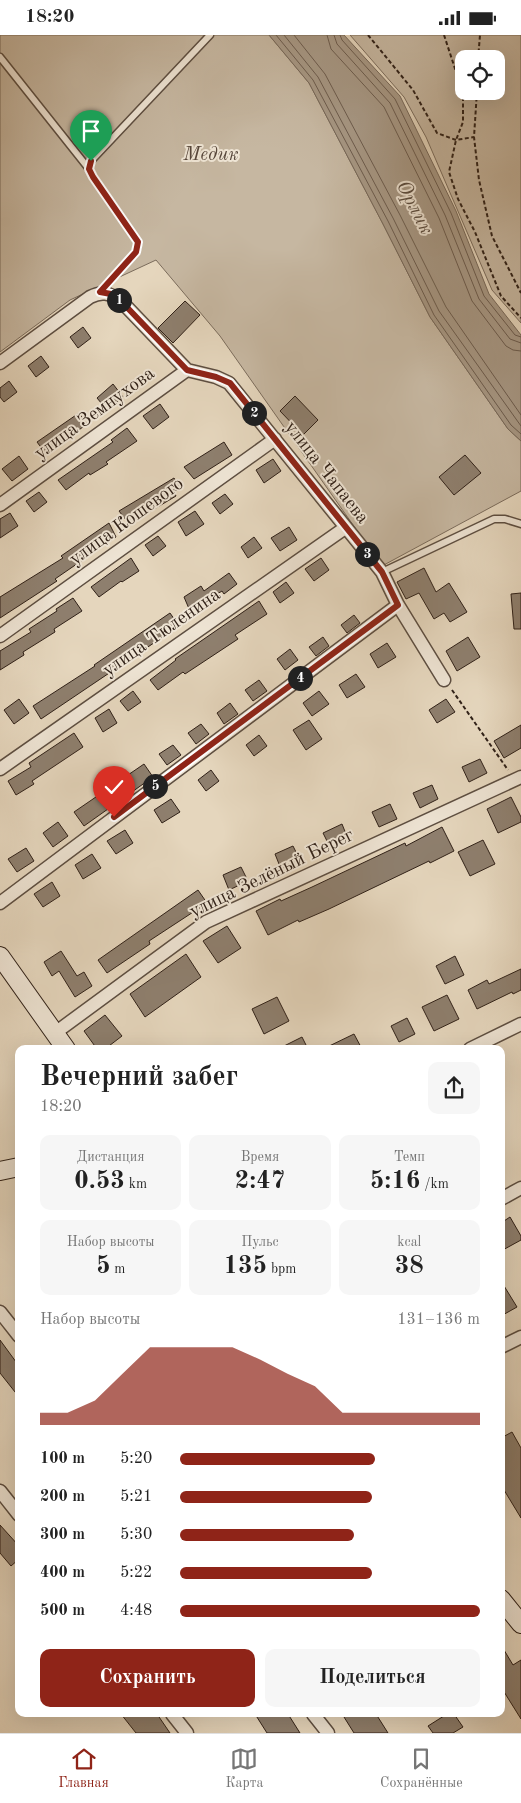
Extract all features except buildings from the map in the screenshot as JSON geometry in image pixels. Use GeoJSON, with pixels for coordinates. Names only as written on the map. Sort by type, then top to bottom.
{"type":"FeatureCollection","features":[{"type":"Feature","properties":{"kind":"main road"},"geometry":{"type":"LineString","coordinates":[[0,956],[63,1045]]}},
{"type":"Feature","properties":{"kind":"main road"},"geometry":{"type":"LineString","coordinates":[[0,1171],[15,1168]]}},
{"type":"Feature","properties":{"kind":"main road"},"geometry":{"type":"LineString","coordinates":[[505,1604],[521,1624]]}},
{"type":"Feature","properties":{"kind":"street"},"geometry":{"type":"LineString","coordinates":[[0,363],[90,297],[106,293],[120,300],[187,370]]}},
{"type":"Feature","properties":{"kind":"street","name":"улица Чапаева"},"geometry":{"type":"LineString","coordinates":[[187,370],[216,377],[230,383],[382,572],[398,605],[444,680]]}},
{"type":"Feature","properties":{"kind":"street","name":"улица Земнухова"},"geometry":{"type":"LineString","coordinates":[[0,505],[187,370]]}},
{"type":"Feature","properties":{"kind":"street","name":"улица Кошевого"},"geometry":{"type":"LineString","coordinates":[[0,636],[275,439]]}},
{"type":"Feature","properties":{"kind":"street","name":"улица Тюленина"},"geometry":{"type":"LineString","coordinates":[[0,769],[345,528]]}},
{"type":"Feature","properties":{"kind":"street"},"geometry":{"type":"LineString","coordinates":[[0,903],[398,605]]}},
{"type":"Feature","properties":{"kind":"street","name":"улица Зелёный Берег"},"geometry":{"type":"LineString","coordinates":[[55,1033],[206,922],[519,783]]}},
{"type":"Feature","properties":{"kind":"street"},"geometry":{"type":"LineString","coordinates":[[478,1045],[521,1024]]}},
{"type":"Feature","properties":{"kind":"street"},"geometry":{"type":"LineString","coordinates":[[505,1197],[521,1188]]}},
{"type":"Feature","properties":{"kind":"street"},"geometry":{"type":"LineString","coordinates":[[0,1312],[15,1331]]}},
{"type":"Feature","properties":{"kind":"street"},"geometry":{"type":"LineString","coordinates":[[505,1345],[521,1337]]}},
{"type":"Feature","properties":{"kind":"street"},"geometry":{"type":"LineString","coordinates":[[0,1491],[15,1510]]}},
{"type":"Feature","properties":{"kind":"street"},"geometry":{"type":"LineString","coordinates":[[174,1717],[187,1733]]}},
{"type":"Feature","properties":{"kind":"street"},"geometry":{"type":"LineString","coordinates":[[315,1717],[328,1733]]}},
{"type":"Feature","properties":{"kind":"lane"},"geometry":{"type":"LineString","coordinates":[[89,169],[91,161],[210,35]]}},
{"type":"Feature","properties":{"kind":"lane"},"geometry":{"type":"LineString","coordinates":[[0,57],[89,169],[138,242],[136,252],[106,293]]}},
{"type":"Feature","properties":{"kind":"lane"},"geometry":{"type":"LineString","coordinates":[[382,572],[494,519],[506,519],[521,523]]}},
{"type":"Feature","properties":{"kind":"path"},"geometry":{"type":"LineString","coordinates":[[368,35],[413,90],[437,133],[456,140],[474,137]]}},
{"type":"Feature","properties":{"kind":"path"},"geometry":{"type":"LineString","coordinates":[[444,35],[463,93],[463,122],[456,140],[449,172],[458,199],[475,232],[501,296],[521,318]]}},
{"type":"Feature","properties":{"kind":"path"},"geometry":{"type":"LineString","coordinates":[[479,50],[480,35]]}},
{"type":"Feature","properties":{"kind":"path"},"geometry":{"type":"LineString","coordinates":[[476,100],[474,137],[479,180],[492,236],[521,293]]}},
{"type":"Feature","properties":{"kind":"path"},"geometry":{"type":"LineString","coordinates":[[444,680],[519,783]]}},
{"type":"Feature","properties":{"kind":"green space","name":"Медик"},"geometry":{"type":"Polygon","coordinates":[[[0,35],[269,35],[309,83],[430,317],[508,429],[521,441],[521,491],[382,566],[220,336],[156,260],[70,300],[0,352],[0,35]]]}},
{"type":"Feature","properties":{"kind":"green space"},"geometry":{"type":"Polygon","coordinates":[[[350,35],[521,35],[521,323],[492,290],[426,137],[404,97],[350,35]]]}},
{"type":"Feature","properties":{"kind":"water","name":"Орлик"},"geometry":{"type":"Polygon","coordinates":[[[269,35],[344,35],[400,96],[456,211],[489,294],[521,335],[521,441],[508,429],[430,317],[309,83],[269,35]]]}},
{"type":"Feature","properties":{"kind":"route"},"geometry":{"type":"LineString","coordinates":[[91,161],[89,169],[93,177],[138,242],[136,252],[100,292],[111,294],[120,300],[187,370],[216,377],[230,383],[382,572],[398,605],[114,817]]}}]}
